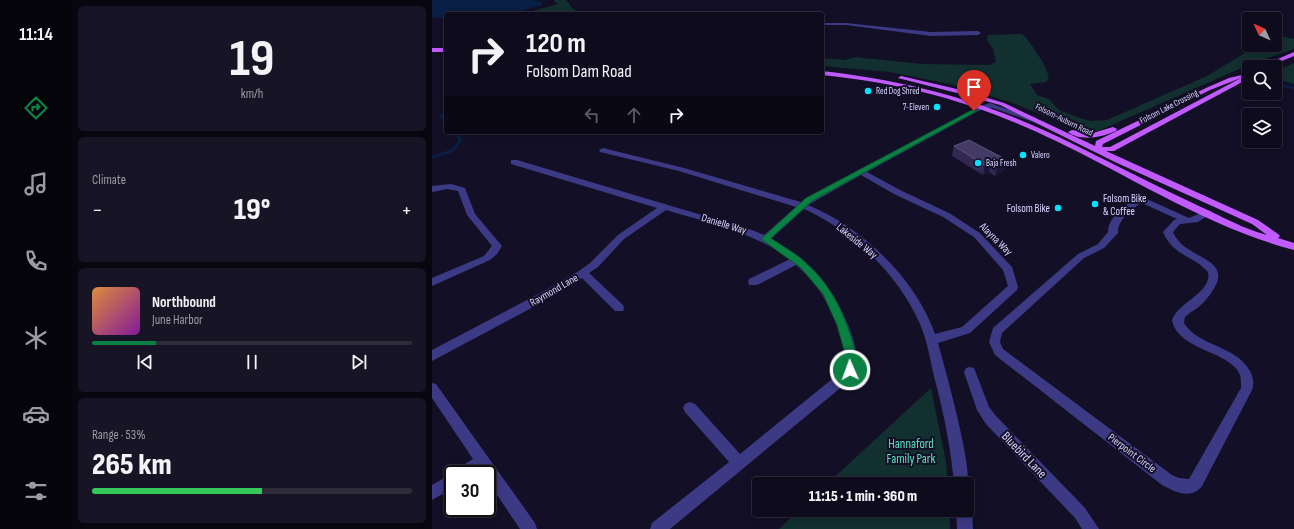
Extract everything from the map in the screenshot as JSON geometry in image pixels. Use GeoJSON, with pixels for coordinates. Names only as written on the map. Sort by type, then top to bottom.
{"type":"FeatureCollection","features":[{"type":"Feature","properties":{"kind":"main road"},"geometry":{"type":"LineString","coordinates":[[432,50],[444,50]]}},
{"type":"Feature","properties":{"kind":"main road"},"geometry":{"type":"LineString","coordinates":[[1279,60],[1294,54]]}},
{"type":"Feature","properties":{"kind":"main road","name":"Folsom-Auburn Road"},"geometry":{"type":"LineString","coordinates":[[824,68],[874,74],[938,86],[994,101],[1030,116],[1255,222],[1280,240],[1294,247]]}},
{"type":"Feature","properties":{"kind":"main road","name":"Folsom-Auburn Road"},"geometry":{"type":"LineString","coordinates":[[824,73],[912,87],[952,97],[982,107],[1012,118],[1088,154],[1110,167],[1208,212],[1245,231],[1280,240]]}},
{"type":"Feature","properties":{"kind":"main road","name":"Folsom Lake Crossing"},"geometry":{"type":"LineString","coordinates":[[1098,149],[1099,143],[1231,78],[1242,75]]}},
{"type":"Feature","properties":{"kind":"main road","name":"Folsom Lake Crossing"},"geometry":{"type":"LineString","coordinates":[[1088,154],[1098,149],[1111,149],[1242,80]]}},
{"type":"Feature","properties":{"kind":"main road"},"geometry":{"type":"LineString","coordinates":[[1030,116],[1044,119],[1078,134],[1091,136],[1102,134],[1134,119],[1159,113]]}},
{"type":"Feature","properties":{"kind":"street"},"geometry":{"type":"LineString","coordinates":[[824,24],[846,24],[931,34],[978,33]]}},
{"type":"Feature","properties":{"kind":"street"},"geometry":{"type":"LineString","coordinates":[[765,239],[809,200],[982,107],[993,105],[1033,121],[1048,125]]}},
{"type":"Feature","properties":{"kind":"street","name":"Lakeside Way"},"geometry":{"type":"LineString","coordinates":[[603,150],[696,173],[802,206],[817,212],[848,232],[883,262],[908,292],[926,324],[952,422],[961,477]]}},
{"type":"Feature","properties":{"kind":"street","name":"Danielle Way"},"geometry":{"type":"LineString","coordinates":[[514,162],[749,232],[765,239],[797,260],[813,274],[832,301],[842,325],[851,357],[850,370],[840,381],[658,529]]}},
{"type":"Feature","properties":{"kind":"street","name":"Alayna Way"},"geometry":{"type":"LineString","coordinates":[[861,172],[897,192],[946,214],[977,235],[1008,269],[1013,287],[966,330],[931,340]]}},
{"type":"Feature","properties":{"kind":"street"},"geometry":{"type":"LineString","coordinates":[[432,189],[449,186],[457,187],[462,190],[471,215],[496,246],[494,252],[484,259],[432,282]]}},
{"type":"Feature","properties":{"kind":"street","name":"Pierpoint Circle"},"geometry":{"type":"LineString","coordinates":[[1186,220],[1146,202],[1136,202],[1116,220],[1112,227],[1113,233],[1101,246],[1081,256],[997,331],[994,338],[994,345],[999,352],[1168,480],[1177,486],[1184,487],[1192,486],[1198,481],[1247,388],[1248,381],[1245,372],[1232,358],[1192,338],[1184,332],[1179,325],[1178,320],[1180,314],[1197,302],[1214,278],[1215,274],[1212,268],[1206,263],[1177,248],[1171,241],[1168,232],[1174,225],[1186,220],[1195,220],[1208,212]]}},
{"type":"Feature","properties":{"kind":"street","name":"Raymond Lane"},"geometry":{"type":"LineString","coordinates":[[432,356],[583,274],[594,266],[621,237],[664,207]]}},
{"type":"Feature","properties":{"kind":"street","name":"Pierpoint Circle"},"geometry":{"type":"LineString","coordinates":[[1186,220],[1186,215],[1198,208]]}},
{"type":"Feature","properties":{"kind":"street"},"geometry":{"type":"LineString","coordinates":[[753,282],[797,260]]}},
{"type":"Feature","properties":{"kind":"street"},"geometry":{"type":"LineString","coordinates":[[583,274],[620,308]]}},
{"type":"Feature","properties":{"kind":"street","name":"Bluebird Lane"},"geometry":{"type":"LineString","coordinates":[[970,372],[984,410],[991,420],[1080,513],[1091,529]]}},
{"type":"Feature","properties":{"kind":"street"},"geometry":{"type":"LineString","coordinates":[[432,388],[481,462],[529,529]]}},
{"type":"Feature","properties":{"kind":"street"},"geometry":{"type":"LineString","coordinates":[[690,408],[739,463]]}},
{"type":"Feature","properties":{"kind":"street"},"geometry":{"type":"LineString","coordinates":[[476,465],[481,462]]}},
{"type":"Feature","properties":{"kind":"street"},"geometry":{"type":"LineString","coordinates":[[432,493],[444,486]]}},
{"type":"Feature","properties":{"kind":"street"},"geometry":{"type":"LineString","coordinates":[[964,517],[965,529]]}},
{"type":"Feature","properties":{"kind":"green space"},"geometry":{"type":"Polygon","coordinates":[[[553,0],[566,0],[573,9],[580,12],[529,12],[558,4],[553,0]]]}},
{"type":"Feature","properties":{"kind":"green space"},"geometry":{"type":"Polygon","coordinates":[[[1021,34],[1025,36],[1039,56],[1049,78],[1046,82],[1030,84],[1037,95],[1049,99],[1059,110],[1091,121],[1107,120],[1207,76],[1246,52],[1282,52],[1282,37],[1294,39],[1294,49],[1262,60],[1242,60],[1242,68],[1098,131],[1080,130],[1013,103],[950,84],[890,72],[824,66],[824,58],[845,60],[854,57],[923,64],[989,65],[996,62],[993,49],[987,40],[988,35],[1021,34]]]}},
{"type":"Feature","properties":{"kind":"green space"},"geometry":{"type":"Polygon","coordinates":[[[1294,63],[1294,84],[1282,81],[1282,68],[1294,63]]]}},
{"type":"Feature","properties":{"kind":"green space","name":"Hannaford Family Park"},"geometry":{"type":"Polygon","coordinates":[[[931,388],[946,462],[947,477],[835,477],[931,388]]]}},
{"type":"Feature","properties":{"kind":"green space"},"geometry":{"type":"Polygon","coordinates":[[[792,517],[949,517],[950,529],[779,529],[792,517]]]}},
{"type":"Feature","properties":{"kind":"water"},"geometry":{"type":"Polygon","coordinates":[[[432,0],[534,0],[542,2],[542,5],[517,12],[444,12],[444,19],[432,17],[432,0]]]}},
{"type":"Feature","properties":{"kind":"building"},"geometry":{"type":"Polygon","coordinates":[[[969,140],[1007,160],[997,166],[991,162],[985,165],[954,146],[969,140]]]}},
{"type":"Feature","properties":{"kind":"waterway"},"geometry":{"type":"LineString","coordinates":[[1282,85],[1294,88]]}},
{"type":"Feature","properties":{"kind":"waterway"},"geometry":{"type":"LineString","coordinates":[[444,114],[441,116],[444,121]]}},
{"type":"Feature","properties":{"kind":"waterway"},"geometry":{"type":"LineString","coordinates":[[432,157],[452,151],[461,140],[455,134]]}},
{"type":"Feature","properties":{"kind":"place","name":"Red Dog Shred"},"geometry":{"type":"Point","coordinates":[868,91]}},
{"type":"Feature","properties":{"kind":"place","name":"7-Eleven"},"geometry":{"type":"Point","coordinates":[937,107]}},
{"type":"Feature","properties":{"kind":"place","name":"Valero"},"geometry":{"type":"Point","coordinates":[1023,155]}},
{"type":"Feature","properties":{"kind":"place","name":"Baja Fresh"},"geometry":{"type":"Point","coordinates":[978,163]}},
{"type":"Feature","properties":{"kind":"place","name":"Folsom Bike & Coffee"},"geometry":{"type":"Point","coordinates":[1095,204]}},
{"type":"Feature","properties":{"kind":"place","name":"Folsom Bike"},"geometry":{"type":"Point","coordinates":[1058,208]}},
{"type":"Feature","properties":{"kind":"route"},"geometry":{"type":"LineString","coordinates":[[850,370],[852,363],[851,357],[842,325],[832,301],[813,274],[805,266],[775,244],[765,239],[809,200],[974,111]]}}]}
